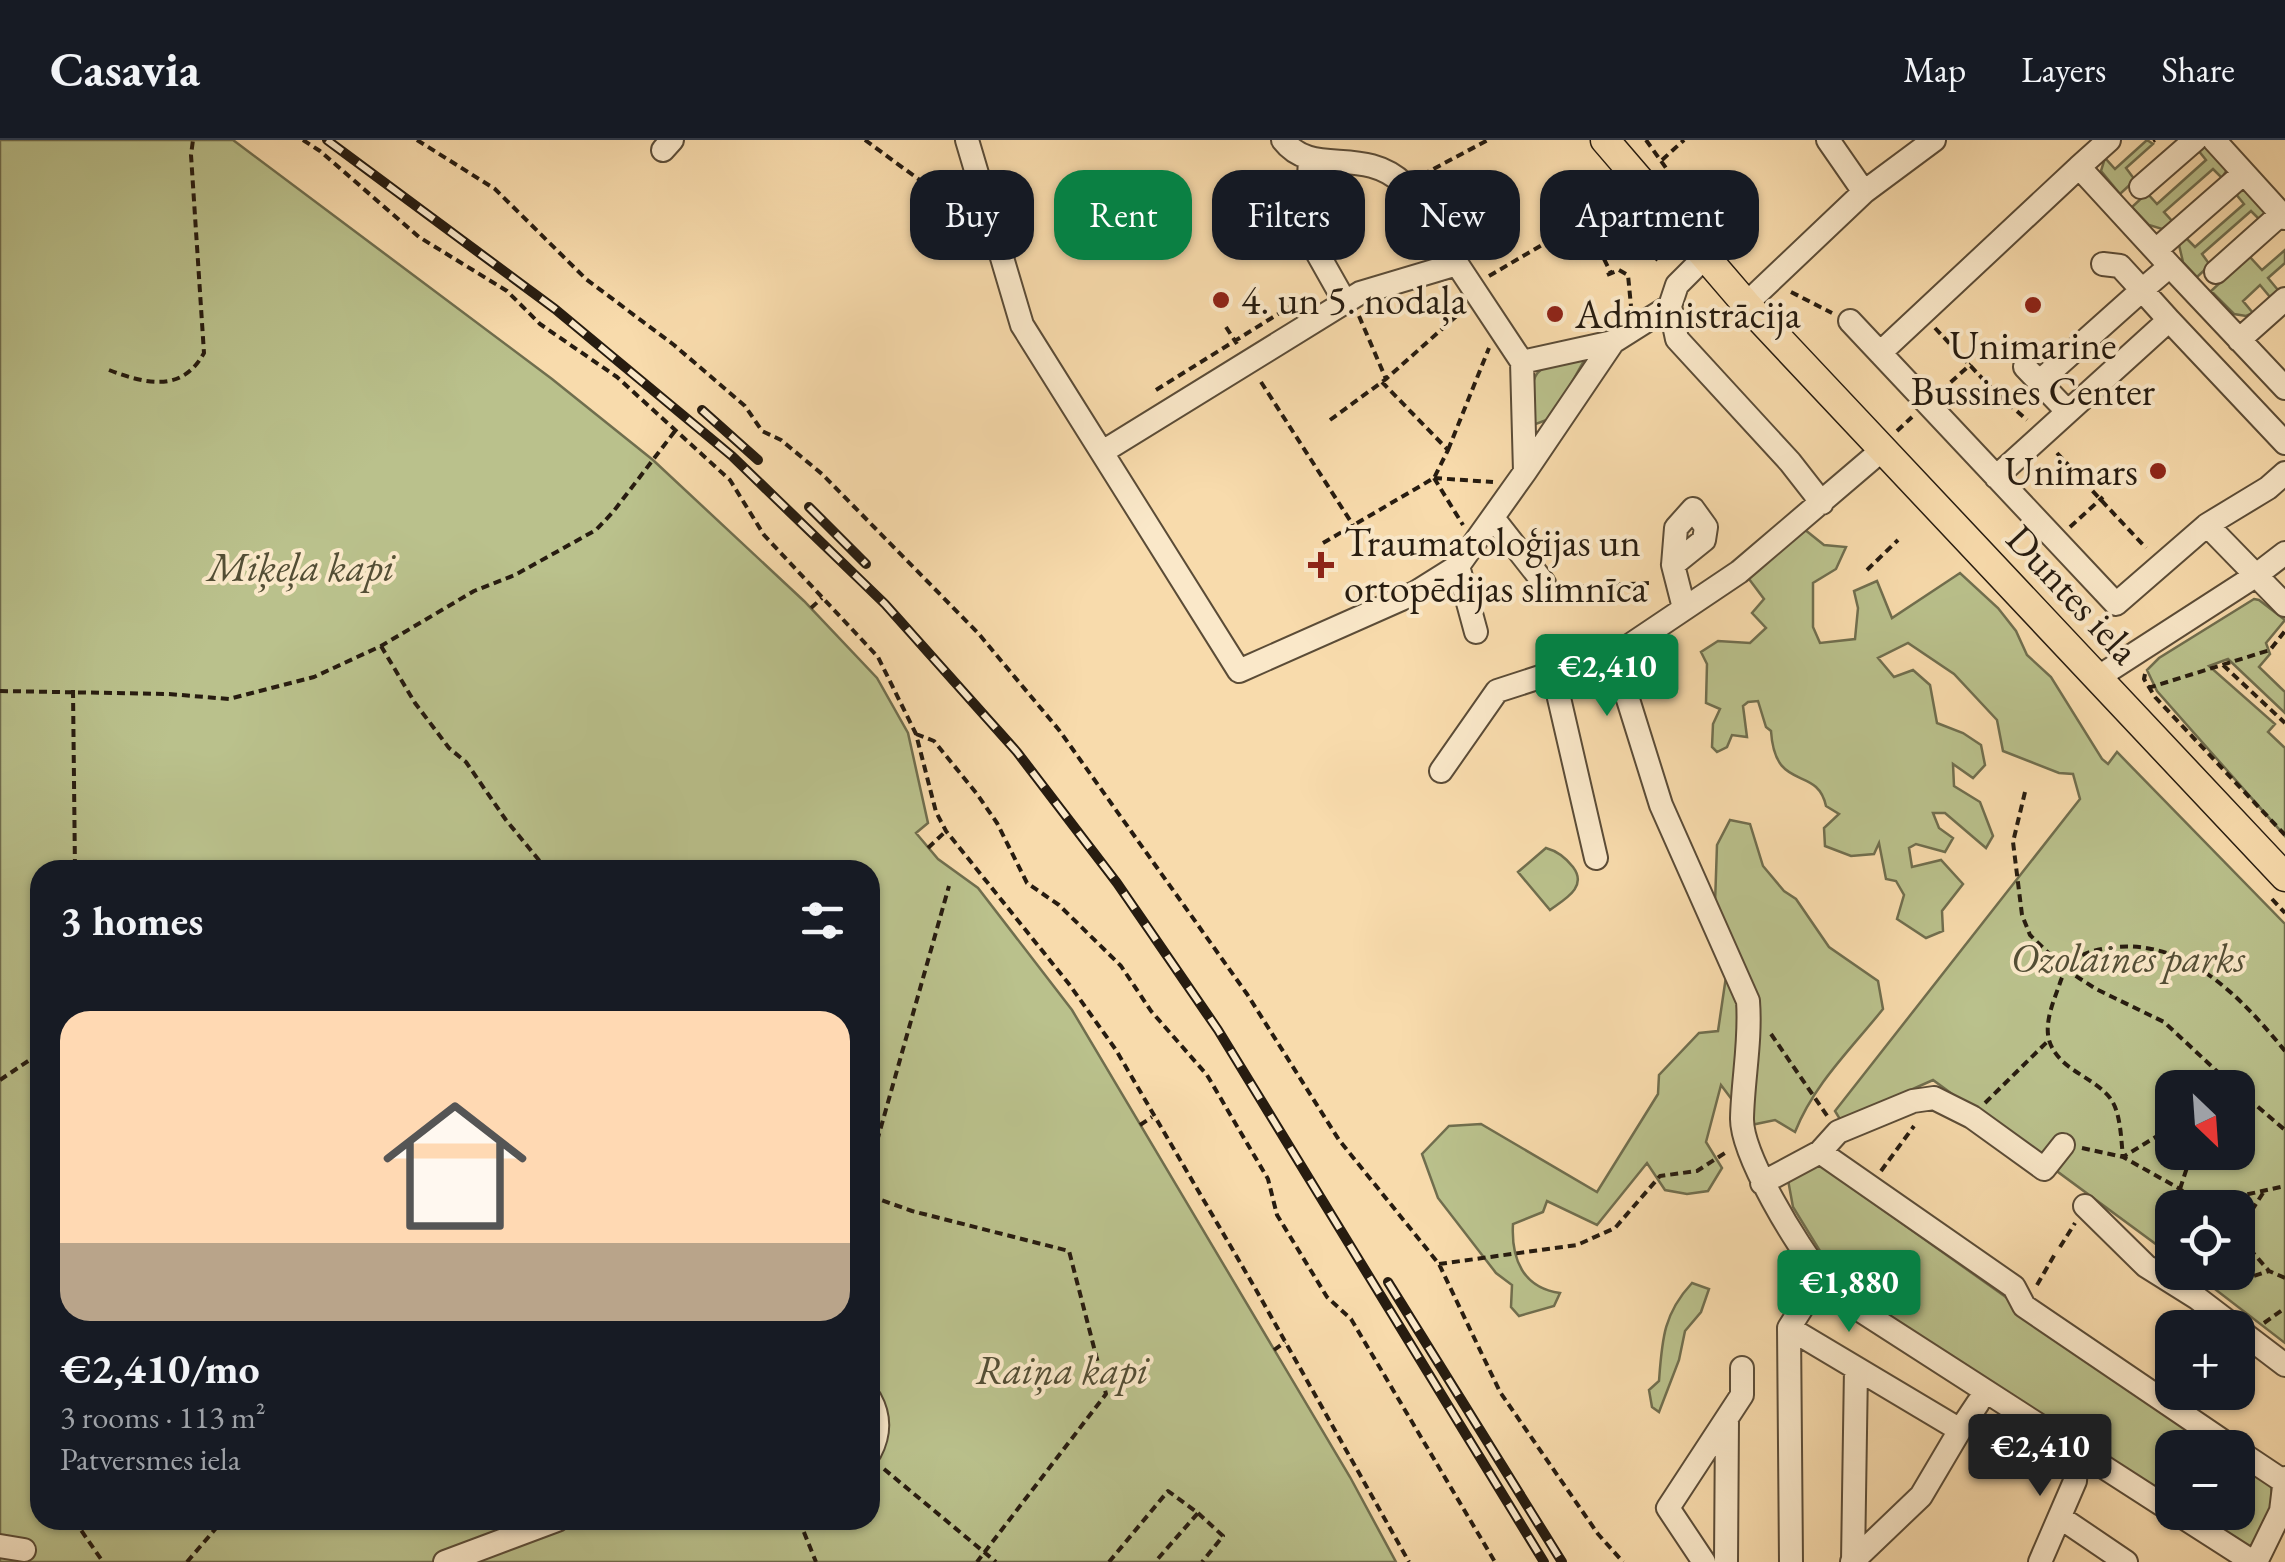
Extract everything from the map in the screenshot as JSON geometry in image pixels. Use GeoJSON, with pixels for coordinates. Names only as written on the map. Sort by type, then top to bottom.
{"type":"FeatureCollection","features":[{"type":"Feature","properties":{"kind":"main road","name":"Duntes iela"},"geometry":{"type":"LineString","coordinates":[[1605,140],[1630,170]]}},
{"type":"Feature","properties":{"kind":"main road","name":"Duntes iela"},"geometry":{"type":"LineString","coordinates":[[1706,260],[2285,878]]}},
{"type":"Feature","properties":{"kind":"street"},"geometry":{"type":"LineString","coordinates":[[967,140],[976,170]]}},
{"type":"Feature","properties":{"kind":"street"},"geometry":{"type":"LineString","coordinates":[[1828,140],[1864,192]]}},
{"type":"Feature","properties":{"kind":"street"},"geometry":{"type":"LineString","coordinates":[[1746,304],[1864,192],[1934,140]]}},
{"type":"Feature","properties":{"kind":"street"},"geometry":{"type":"LineString","coordinates":[[1880,353],[2109,140]]}},
{"type":"Feature","properties":{"kind":"street"},"geometry":{"type":"LineString","coordinates":[[2141,187],[2195,140]]}},
{"type":"Feature","properties":{"kind":"street"},"geometry":{"type":"LineString","coordinates":[[2214,140],[2283,216],[2216,272]]}},
{"type":"Feature","properties":{"kind":"street"},"geometry":{"type":"LineString","coordinates":[[1349,302],[1306,234],[1296,146],[1373,163],[1385,171]]}},
{"type":"Feature","properties":{"kind":"street"},"geometry":{"type":"LineString","coordinates":[[2079,167],[2285,388]]}},
{"type":"Feature","properties":{"kind":"street"},"geometry":{"type":"LineString","coordinates":[[2067,412],[2032,375],[2142,290],[2163,258],[2244,173]]}},
{"type":"Feature","properties":{"kind":"street"},"geometry":{"type":"LineString","coordinates":[[1003,260],[1022,325],[1239,671],[1416,593],[1458,566],[1613,342]]}},
{"type":"Feature","properties":{"kind":"street"},"geometry":{"type":"LineString","coordinates":[[1454,260],[1522,362],[1522,478]]}},
{"type":"Feature","properties":{"kind":"street"},"geometry":{"type":"LineString","coordinates":[[1702,260],[1677,284],[1670,306],[1677,338],[1790,462],[1822,503]]}},
{"type":"Feature","properties":{"kind":"street"},"geometry":{"type":"LineString","coordinates":[[1104,451],[1360,293],[1457,264]]}},
{"type":"Feature","properties":{"kind":"street"},"geometry":{"type":"LineString","coordinates":[[2103,264],[2120,266],[2285,443]]}},
{"type":"Feature","properties":{"kind":"street"},"geometry":{"type":"LineString","coordinates":[[2239,340],[2285,299]]}},
{"type":"Feature","properties":{"kind":"street"},"geometry":{"type":"LineString","coordinates":[[1522,362],[1613,342],[1670,306]]}},
{"type":"Feature","properties":{"kind":"street"},"geometry":{"type":"LineString","coordinates":[[1996,477],[2169,320]]}},
{"type":"Feature","properties":{"kind":"street"},"geometry":{"type":"LineString","coordinates":[[1850,321],[2116,604],[2207,525],[2268,488],[2285,473]]}},
{"type":"Feature","properties":{"kind":"street"},"geometry":{"type":"LineString","coordinates":[[1441,770],[1498,691],[1622,650],[1738,572],[1882,450]]}},
{"type":"Feature","properties":{"kind":"street"},"geometry":{"type":"LineString","coordinates":[[1493,518],[1544,583]]}},
{"type":"Feature","properties":{"kind":"street"},"geometry":{"type":"LineString","coordinates":[[2207,525],[2285,605]]}},
{"type":"Feature","properties":{"kind":"street"},"geometry":{"type":"LineString","coordinates":[[2098,678],[2285,553]]}},
{"type":"Feature","properties":{"kind":"street"},"geometry":{"type":"LineString","coordinates":[[1673,564],[1684,608]]}},
{"type":"Feature","properties":{"kind":"street"},"geometry":{"type":"LineString","coordinates":[[1458,566],[1476,632]]}},
{"type":"Feature","properties":{"kind":"street"},"geometry":{"type":"LineString","coordinates":[[1622,650],[1626,693],[1661,805],[1748,1001],[1750,1035],[1743,1130],[1762,1183],[1822,1276],[1863,1312],[2155,1500]]}},
{"type":"Feature","properties":{"kind":"street"},"geometry":{"type":"LineString","coordinates":[[1552,672],[1596,858]]}},
{"type":"Feature","properties":{"kind":"street"},"geometry":{"type":"LineString","coordinates":[[1762,1183],[1820,1152],[1838,1132],[1913,1102],[1934,1098],[1972,1117],[2044,1170],[2063,1146]]}},
{"type":"Feature","properties":{"kind":"street"},"geometry":{"type":"LineString","coordinates":[[1820,1152],[2014,1287],[2024,1306],[2207,1430]]}},
{"type":"Feature","properties":{"kind":"street"},"geometry":{"type":"LineString","coordinates":[[2085,1206],[2146,1266],[2197,1298],[2285,1365]]}},
{"type":"Feature","properties":{"kind":"street"},"geometry":{"type":"LineString","coordinates":[[1791,1562],[1789,1328],[1822,1276]]}},
{"type":"Feature","properties":{"kind":"street"},"geometry":{"type":"LineString","coordinates":[[1789,1328],[1960,1430]]}},
{"type":"Feature","properties":{"kind":"street"},"geometry":{"type":"LineString","coordinates":[[1704,1562],[1668,1508],[1742,1396],[1742,1368]]}},
{"type":"Feature","properties":{"kind":"street"},"geometry":{"type":"LineString","coordinates":[[1852,1561],[1856,1368]]}},
{"type":"Feature","properties":{"kind":"street"},"geometry":{"type":"LineString","coordinates":[[1852,1561],[1921,1496],[1978,1403]]}},
{"type":"Feature","properties":{"kind":"street"},"geometry":{"type":"LineString","coordinates":[[1726,1562],[1727,1419]]}},
{"type":"Feature","properties":{"kind":"street"},"geometry":{"type":"LineString","coordinates":[[2040,1562],[2075,1481],[2076,1450]]}},
{"type":"Feature","properties":{"kind":"street"},"geometry":{"type":"LineString","coordinates":[[2203,1530],[2254,1562],[2281,1511],[2284,1480],[2255,1462]]}},
{"type":"Feature","properties":{"kind":"street"},"geometry":{"type":"LineString","coordinates":[[2060,1518],[2126,1562]]}},
{"type":"Feature","properties":{"kind":"street"},"geometry":{"type":"LineString","coordinates":[[444,1562],[530,1530]]}},
{"type":"Feature","properties":{"kind":"path"},"geometry":{"type":"LineString","coordinates":[[109,370],[146,381],[176,381],[187,376],[204,353],[193,140]]}},
{"type":"Feature","properties":{"kind":"path"},"geometry":{"type":"LineString","coordinates":[[303,140],[419,236],[507,291],[540,324],[617,378],[675,430],[730,480],[764,535],[878,657],[916,734],[936,812],[946,831],[1116,1050],[1409,1562]]}},
{"type":"Feature","properties":{"kind":"path"},"geometry":{"type":"LineString","coordinates":[[417,140],[495,189],[586,279],[674,345],[745,406],[762,430],[781,440],[822,474],[978,633],[1059,730],[1247,994],[1338,1140],[1439,1264],[1500,1392],[1598,1534],[1622,1562]]}},
{"type":"Feature","properties":{"kind":"path"},"geometry":{"type":"LineString","coordinates":[[865,140],[910,173]]}},
{"type":"Feature","properties":{"kind":"path"},"geometry":{"type":"LineString","coordinates":[[1431,170],[1488,140]]}},
{"type":"Feature","properties":{"kind":"path"},"geometry":{"type":"LineString","coordinates":[[1662,160],[1684,140]]}},
{"type":"Feature","properties":{"kind":"path"},"geometry":{"type":"LineString","coordinates":[[1330,420],[1384,380],[1475,291],[1547,242],[1591,246],[1602,256],[1609,274],[1619,270],[1628,275],[1631,306]]}},
{"type":"Feature","properties":{"kind":"path"},"geometry":{"type":"LineString","coordinates":[[1783,288],[1850,321]]}},
{"type":"Feature","properties":{"kind":"path"},"geometry":{"type":"LineString","coordinates":[[1156,390],[1307,296]]}},
{"type":"Feature","properties":{"kind":"path"},"geometry":{"type":"LineString","coordinates":[[1349,302],[1384,380],[1448,450]]}},
{"type":"Feature","properties":{"kind":"path"},"geometry":{"type":"LineString","coordinates":[[1434,478],[1498,326]]}},
{"type":"Feature","properties":{"kind":"path"},"geometry":{"type":"LineString","coordinates":[[1226,327],[1353,525]]}},
{"type":"Feature","properties":{"kind":"path"},"geometry":{"type":"LineString","coordinates":[[1949,343],[2162,564]]}},
{"type":"Feature","properties":{"kind":"path"},"geometry":{"type":"LineString","coordinates":[[1952,381],[1970,364]]}},
{"type":"Feature","properties":{"kind":"path"},"geometry":{"type":"LineString","coordinates":[[0,691],[73,690],[229,699],[314,677],[381,646],[474,591],[515,575],[596,530],[675,430]]}},
{"type":"Feature","properties":{"kind":"path"},"geometry":{"type":"LineString","coordinates":[[1434,478],[1474,544]]}},
{"type":"Feature","properties":{"kind":"path"},"geometry":{"type":"LineString","coordinates":[[1323,542],[1434,478],[1522,478]]}},
{"type":"Feature","properties":{"kind":"path"},"geometry":{"type":"LineString","coordinates":[[1867,570],[1898,540]]}},
{"type":"Feature","properties":{"kind":"path"},"geometry":{"type":"LineString","coordinates":[[1544,583],[1561,588],[1651,583]]}},
{"type":"Feature","properties":{"kind":"path"},"geometry":{"type":"LineString","coordinates":[[811,608],[822,598]]}},
{"type":"Feature","properties":{"kind":"path"},"geometry":{"type":"LineString","coordinates":[[2285,631],[2270,650],[2150,690],[2285,835]]}},
{"type":"Feature","properties":{"kind":"path"},"geometry":{"type":"LineString","coordinates":[[381,646],[415,703],[449,748],[466,762],[539,860]]}},
{"type":"Feature","properties":{"kind":"path"},"geometry":{"type":"LineString","coordinates":[[2222,665],[2285,723]]}},
{"type":"Feature","properties":{"kind":"path"},"geometry":{"type":"LineString","coordinates":[[73,690],[74,860]]}},
{"type":"Feature","properties":{"kind":"path"},"geometry":{"type":"LineString","coordinates":[[916,734],[934,740],[977,794],[997,823],[1027,883],[1059,905],[1122,966],[1151,1011],[1206,1074],[1268,1179],[1277,1216],[1327,1297],[1351,1319],[1495,1562]]}},
{"type":"Feature","properties":{"kind":"path"},"geometry":{"type":"LineString","coordinates":[[2025,792],[2013,842],[2022,915],[2030,934],[2066,969],[2120,1003],[2164,1022],[2215,1070]]}},
{"type":"Feature","properties":{"kind":"path"},"geometry":{"type":"LineString","coordinates":[[928,848],[946,831]]}},
{"type":"Feature","properties":{"kind":"path"},"geometry":{"type":"LineString","coordinates":[[880,1131],[949,886]]}},
{"type":"Feature","properties":{"kind":"path"},"geometry":{"type":"LineString","coordinates":[[2123,1157],[2110,1098],[2062,1060],[2049,1040],[2050,1013],[2074,957],[2122,946],[2152,949],[2181,958],[2210,974],[2285,1050]]}},
{"type":"Feature","properties":{"kind":"path"},"geometry":{"type":"LineString","coordinates":[[1771,1034],[1838,1132]]}},
{"type":"Feature","properties":{"kind":"path"},"geometry":{"type":"LineString","coordinates":[[1972,1117],[2049,1040]]}},
{"type":"Feature","properties":{"kind":"path"},"geometry":{"type":"LineString","coordinates":[[0,1080],[30,1059]]}},
{"type":"Feature","properties":{"kind":"path"},"geometry":{"type":"LineString","coordinates":[[1870,1187],[1934,1098]]}},
{"type":"Feature","properties":{"kind":"path"},"geometry":{"type":"LineString","coordinates":[[2255,1104],[2285,1130]]}},
{"type":"Feature","properties":{"kind":"path"},"geometry":{"type":"LineString","coordinates":[[1140,1124],[1152,1117]]}},
{"type":"Feature","properties":{"kind":"path"},"geometry":{"type":"LineString","coordinates":[[1439,1264],[1577,1245],[1615,1228],[1660,1176],[1696,1171],[1743,1130]]}},
{"type":"Feature","properties":{"kind":"path"},"geometry":{"type":"LineString","coordinates":[[2123,1157],[2155,1138]]}},
{"type":"Feature","properties":{"kind":"path"},"geometry":{"type":"LineString","coordinates":[[2063,1146],[2123,1157],[2180,1189],[2186,1170]]}},
{"type":"Feature","properties":{"kind":"path"},"geometry":{"type":"LineString","coordinates":[[2255,1195],[2285,1186]]}},
{"type":"Feature","properties":{"kind":"path"},"geometry":{"type":"LineString","coordinates":[[2255,1205],[2263,1193]]}},
{"type":"Feature","properties":{"kind":"path"},"geometry":{"type":"LineString","coordinates":[[880,1200],[1069,1251],[1106,1394],[977,1562]]}},
{"type":"Feature","properties":{"kind":"path"},"geometry":{"type":"LineString","coordinates":[[2024,1306],[2055,1254]]}},
{"type":"Feature","properties":{"kind":"path"},"geometry":{"type":"LineString","coordinates":[[2255,1255],[2270,1271],[2285,1278]]}},
{"type":"Feature","properties":{"kind":"path"},"geometry":{"type":"LineString","coordinates":[[2197,1298],[2270,1271]]}},
{"type":"Feature","properties":{"kind":"path"},"geometry":{"type":"LineString","coordinates":[[1274,1350],[1286,1342]]}},
{"type":"Feature","properties":{"kind":"path"},"geometry":{"type":"LineString","coordinates":[[880,1463],[996,1562]]}},
{"type":"Feature","properties":{"kind":"path"},"geometry":{"type":"LineString","coordinates":[[1110,1562],[1168,1490],[1223,1536],[1202,1562]]}},
{"type":"Feature","properties":{"kind":"path"},"geometry":{"type":"LineString","coordinates":[[1156,1562],[1198,1514]]}},
{"type":"Feature","properties":{"kind":"path"},"geometry":{"type":"LineString","coordinates":[[81,1530],[102,1562]]}},
{"type":"Feature","properties":{"kind":"path"},"geometry":{"type":"LineString","coordinates":[[187,1562],[214,1530]]}},
{"type":"Feature","properties":{"kind":"path"},"geometry":{"type":"LineString","coordinates":[[803,1530],[816,1562]]}},
{"type":"Feature","properties":{"kind":"green space","name":"Miķeļa kapi"},"geometry":{"type":"Polygon","coordinates":[[[0,140],[233,140],[552,379],[653,460],[804,601],[877,678],[908,733],[928,823],[916,833],[938,859],[978,888],[1072,1010],[1350,1477],[1396,1562],[0,1562],[0,140]]]}},
{"type":"Feature","properties":{"kind":"green space"},"geometry":{"type":"Polygon","coordinates":[[[2147,140],[2153,144],[2126,168],[2135,180],[2120,194],[2101,171],[2105,158],[2115,169],[2147,140]]]}},
{"type":"Feature","properties":{"kind":"green space"},"geometry":{"type":"Polygon","coordinates":[[[2207,146],[2228,168],[2222,178],[2213,169],[2164,212],[2173,222],[2162,229],[2149,225],[2132,207],[2147,193],[2157,204],[2206,160],[2198,150],[2207,146]]]}},
{"type":"Feature","properties":{"kind":"green space"},"geometry":{"type":"Polygon","coordinates":[[[2242,188],[2265,207],[2266,214],[2261,221],[2251,211],[2202,254],[2210,265],[2197,277],[2183,262],[2179,245],[2185,237],[2195,247],[2244,204],[2235,193],[2242,188]]]}},
{"type":"Feature","properties":{"kind":"green space"},"geometry":{"type":"Polygon","coordinates":[[[2285,250],[2285,263],[2268,278],[2278,290],[2270,297],[2260,285],[2243,301],[2253,313],[2234,314],[2211,291],[2249,256],[2262,270],[2285,250]]]}},
{"type":"Feature","properties":{"kind":"green space"},"geometry":{"type":"Polygon","coordinates":[[[1586,357],[1552,418],[1533,425],[1532,392],[1537,374],[1553,364],[1586,357]]]}},
{"type":"Feature","properties":{"kind":"green space","name":"Ozolaines parks"},"geometry":{"type":"Polygon","coordinates":[[[1804,529],[1824,545],[1846,547],[1836,569],[1813,583],[1813,627],[1820,643],[1855,639],[1858,608],[1854,591],[1877,581],[1892,618],[1960,573],[1998,608],[2016,631],[2027,655],[2051,677],[2102,759],[2108,764],[2117,752],[2285,924],[2285,1343],[2255,1320],[2255,1310],[2242,1310],[2216,1290],[2255,1290],[2255,1190],[2155,1190],[2155,1243],[1933,1080],[1841,1121],[1835,1111],[2080,799],[2073,774],[2059,773],[2003,751],[1997,720],[1954,674],[1908,643],[1878,658],[1894,677],[1913,670],[1930,685],[1937,723],[1981,745],[1985,765],[1973,778],[1953,764],[1954,786],[1980,802],[1993,836],[1986,848],[1945,813],[1933,813],[1939,828],[1953,838],[1945,852],[1916,844],[1909,848],[1912,867],[1941,860],[1963,884],[1942,911],[1943,931],[1926,938],[1897,919],[1904,895],[1896,881],[1886,879],[1879,843],[1874,854],[1851,856],[1825,846],[1824,828],[1839,814],[1826,806],[1814,785],[1780,763],[1758,701],[1743,706],[1747,737],[1732,735],[1727,747],[1717,752],[1712,747],[1713,724],[1720,709],[1706,703],[1707,664],[1701,652],[1718,641],[1750,643],[1766,628],[1752,613],[1764,599],[1746,575],[1804,529]]]}},
{"type":"Feature","properties":{"kind":"green space"},"geometry":{"type":"Polygon","coordinates":[[[2254,599],[2285,620],[2266,643],[2270,654],[2259,667],[2285,692],[2285,713],[2228,659],[2209,666],[2275,724],[2268,732],[2285,748],[2285,836],[2157,691],[2147,670],[2159,658],[2254,599]]]}},
{"type":"Feature","properties":{"kind":"green space"},"geometry":{"type":"Polygon","coordinates":[[[1730,820],[1750,824],[1763,866],[1796,899],[1829,947],[1878,981],[1883,1009],[1823,1083],[1795,1132],[1775,1120],[1751,1125],[1721,1085],[1706,1142],[1722,1168],[1708,1191],[1687,1194],[1665,1190],[1647,1163],[1597,1225],[1547,1201],[1543,1212],[1513,1224],[1514,1249],[1522,1270],[1537,1285],[1560,1293],[1554,1306],[1519,1316],[1511,1307],[1512,1285],[1496,1273],[1438,1198],[1422,1154],[1449,1126],[1481,1124],[1597,1192],[1658,1094],[1659,1075],[1699,1033],[1718,1031],[1728,963],[1714,933],[1717,845],[1730,820]]]}},
{"type":"Feature","properties":{"kind":"green space"},"geometry":{"type":"Polygon","coordinates":[[[1546,848],[1573,867],[1578,881],[1573,892],[1550,910],[1518,872],[1546,848]]]}},
{"type":"Feature","properties":{"kind":"green space"},"geometry":{"type":"Polygon","coordinates":[[[1817,1163],[2155,1403],[2155,1410],[2165,1410],[2193,1430],[2155,1430],[2155,1493],[1855,1292],[1823,1256],[1793,1207],[1788,1180],[1817,1163]]]}},
{"type":"Feature","properties":{"kind":"green space"},"geometry":{"type":"Polygon","coordinates":[[[1692,1283],[1709,1289],[1701,1312],[1685,1331],[1679,1360],[1659,1412],[1652,1407],[1649,1390],[1659,1381],[1670,1317],[1692,1283]]]}},
{"type":"Feature","properties":{"kind":"green space"},"geometry":{"type":"Polygon","coordinates":[[[2255,1474],[2271,1486],[2274,1512],[2253,1556],[2212,1530],[2255,1530],[2255,1474]]]}},
{"type":"Feature","properties":{"kind":"railway"},"geometry":{"type":"LineString","coordinates":[[327,140],[555,309],[732,456],[885,604],[1017,752],[1117,883],[1218,1030],[1544,1562]]}},
{"type":"Feature","properties":{"kind":"railway"},"geometry":{"type":"LineString","coordinates":[[702,410],[758,460]]}},
{"type":"Feature","properties":{"kind":"railway"},"geometry":{"type":"LineString","coordinates":[[809,507],[866,564]]}},
{"type":"Feature","properties":{"kind":"railway"},"geometry":{"type":"LineString","coordinates":[[1388,1282],[1562,1562]]}},
{"type":"Feature","properties":{"kind":"place","name":"4. un 5. nodaļa"},"geometry":{"type":"Point","coordinates":[1221,300]}},
{"type":"Feature","properties":{"kind":"place","name":"Unimarine Bussines Center"},"geometry":{"type":"Point","coordinates":[2033,305]}},
{"type":"Feature","properties":{"kind":"place","name":"Administrācija"},"geometry":{"type":"Point","coordinates":[1555,314]}},
{"type":"Feature","properties":{"kind":"place","name":"Unimars"},"geometry":{"type":"Point","coordinates":[2158,471]}},
{"type":"Feature","properties":{"kind":"place","name":"Traumatoloģijas un ortopēdijas slimnīca"},"geometry":{"type":"Point","coordinates":[1321,565]}},
{"type":"Feature","properties":{"kind":"park label","name":"Raiņa kapi"},"geometry":{"type":"Point","coordinates":[1062,1370]}}]}
